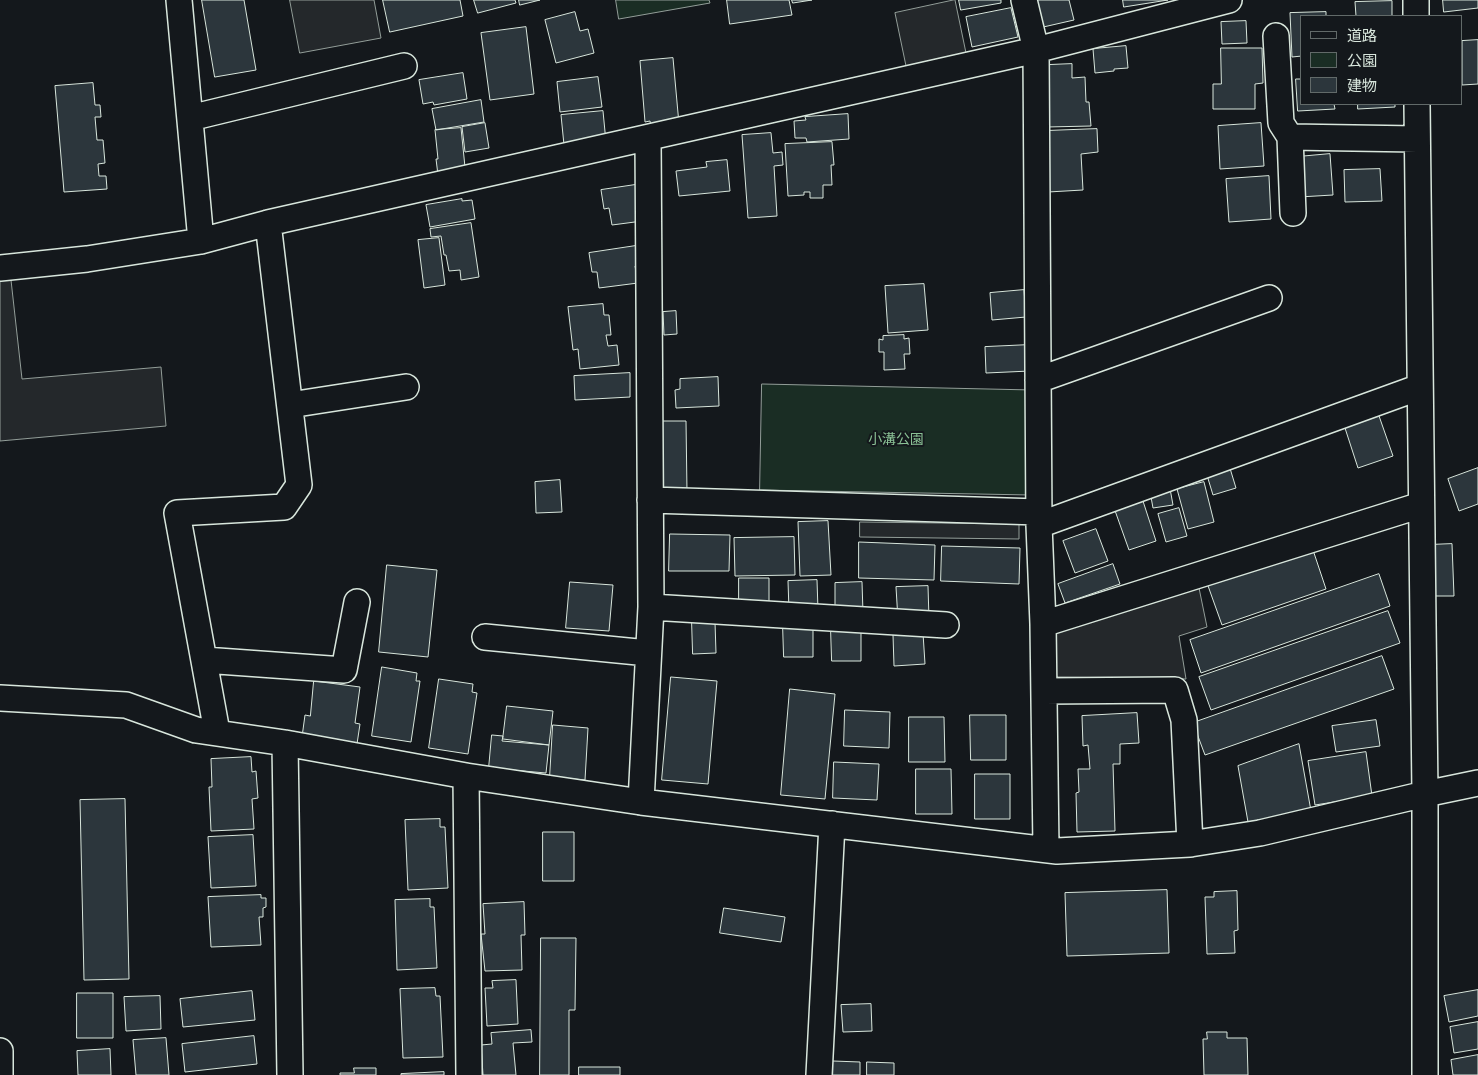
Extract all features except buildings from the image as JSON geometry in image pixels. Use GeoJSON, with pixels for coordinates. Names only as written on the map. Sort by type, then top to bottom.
{"type":"FeatureCollection","features":[{"type":"Feature","properties":{"kind":"street"},"geometry":{"type":"LineString","coordinates":[[179,0],[201,241]]}},
{"type":"Feature","properties":{"kind":"street"},"geometry":{"type":"LineString","coordinates":[[1024,0],[1036,50],[1039,518],[1043,624],[1046,849]]}},
{"type":"Feature","properties":{"kind":"street"},"geometry":{"type":"LineString","coordinates":[[0,268],[87,260],[201,241],[268,223],[1036,50],[1230,0]]}},
{"type":"Feature","properties":{"kind":"street"},"geometry":{"type":"LineString","coordinates":[[1416,0],[1416,15]]}},
{"type":"Feature","properties":{"kind":"street"},"geometry":{"type":"LineString","coordinates":[[1276,36],[1281,123],[1290,137],[1293,213]]}},
{"type":"Feature","properties":{"kind":"street"},"geometry":{"type":"LineString","coordinates":[[190,118],[404,66]]}},
{"type":"Feature","properties":{"kind":"street"},"geometry":{"type":"LineString","coordinates":[[1417,105],[1425,794],[1425,1075]]}},
{"type":"Feature","properties":{"kind":"street"},"geometry":{"type":"LineString","coordinates":[[1290,137],[1417,138]]}},
{"type":"Feature","properties":{"kind":"street"},"geometry":{"type":"LineString","coordinates":[[641,802],[651,607],[648,138]]}},
{"type":"Feature","properties":{"kind":"street"},"geometry":{"type":"LineString","coordinates":[[217,732],[177,513],[284,507],[299,485],[268,223]]}},
{"type":"Feature","properties":{"kind":"street"},"geometry":{"type":"LineString","coordinates":[[1038,380],[1269,298]]}},
{"type":"Feature","properties":{"kind":"street"},"geometry":{"type":"LineString","coordinates":[[290,406],[406,387]]}},
{"type":"Feature","properties":{"kind":"street"},"geometry":{"type":"LineString","coordinates":[[650,500],[1039,518],[1420,387]]}},
{"type":"Feature","properties":{"kind":"street"},"geometry":{"type":"LineString","coordinates":[[1043,624],[1421,505]]}},
{"type":"Feature","properties":{"kind":"street"},"geometry":{"type":"LineString","coordinates":[[204,660],[344,670],[357,602]]}},
{"type":"Feature","properties":{"kind":"street"},"geometry":{"type":"LineString","coordinates":[[651,607],[946,625]]}},
{"type":"Feature","properties":{"kind":"street"},"geometry":{"type":"LineString","coordinates":[[485,637],[648,653]]}},
{"type":"Feature","properties":{"kind":"street"},"geometry":{"type":"LineString","coordinates":[[1044,691],[1176,690],[1184,720],[1190,844]]}},
{"type":"Feature","properties":{"kind":"street"},"geometry":{"type":"LineString","coordinates":[[0,698],[126,705],[196,730],[285,743],[466,776],[641,802],[1057,850],[1190,844],[1260,833],[1478,783]]}},
{"type":"Feature","properties":{"kind":"street"},"geometry":{"type":"LineString","coordinates":[[285,743],[290,1075]]}},
{"type":"Feature","properties":{"kind":"street"},"geometry":{"type":"LineString","coordinates":[[466,776],[468,1075]]}},
{"type":"Feature","properties":{"kind":"street"},"geometry":{"type":"LineString","coordinates":[[819,1075],[832,824]]}},
{"type":"Feature","properties":{"kind":"street"},"geometry":{"type":"LineString","coordinates":[[0,1051],[0,1073]]}},
{"type":"Feature","properties":{"kind":"green space"},"geometry":{"type":"Polygon","coordinates":[[[616,0],[709,0],[710,3],[619,19],[616,0]]]}},
{"type":"Feature","properties":{"kind":"green space","name":"小溝公園"},"geometry":{"type":"Polygon","coordinates":[[[762,384],[1033,390],[1031,495],[760,490],[762,384]]]}},
{"type":"Feature","properties":{"kind":"shaded area"},"geometry":{"type":"Polygon","coordinates":[[[290,0],[374,0],[381,38],[300,53],[290,0]]]}},
{"type":"Feature","properties":{"kind":"shaded area"},"geometry":{"type":"Polygon","coordinates":[[[955,0],[966,53],[906,66],[895,13],[955,0]]]}},
{"type":"Feature","properties":{"kind":"shaded area"},"geometry":{"type":"Polygon","coordinates":[[[11,280],[22,379],[161,367],[166,426],[0,441],[0,281],[11,280]]]}},
{"type":"Feature","properties":{"kind":"shaded area"},"geometry":{"type":"Polygon","coordinates":[[[860,522],[1019,524],[1019,539],[860,537],[860,522]]]}},
{"type":"Feature","properties":{"kind":"shaded area"},"geometry":{"type":"Polygon","coordinates":[[[1198,583],[1207,627],[1179,636],[1186,679],[1054,677],[1053,629],[1198,583]]]}}]}
